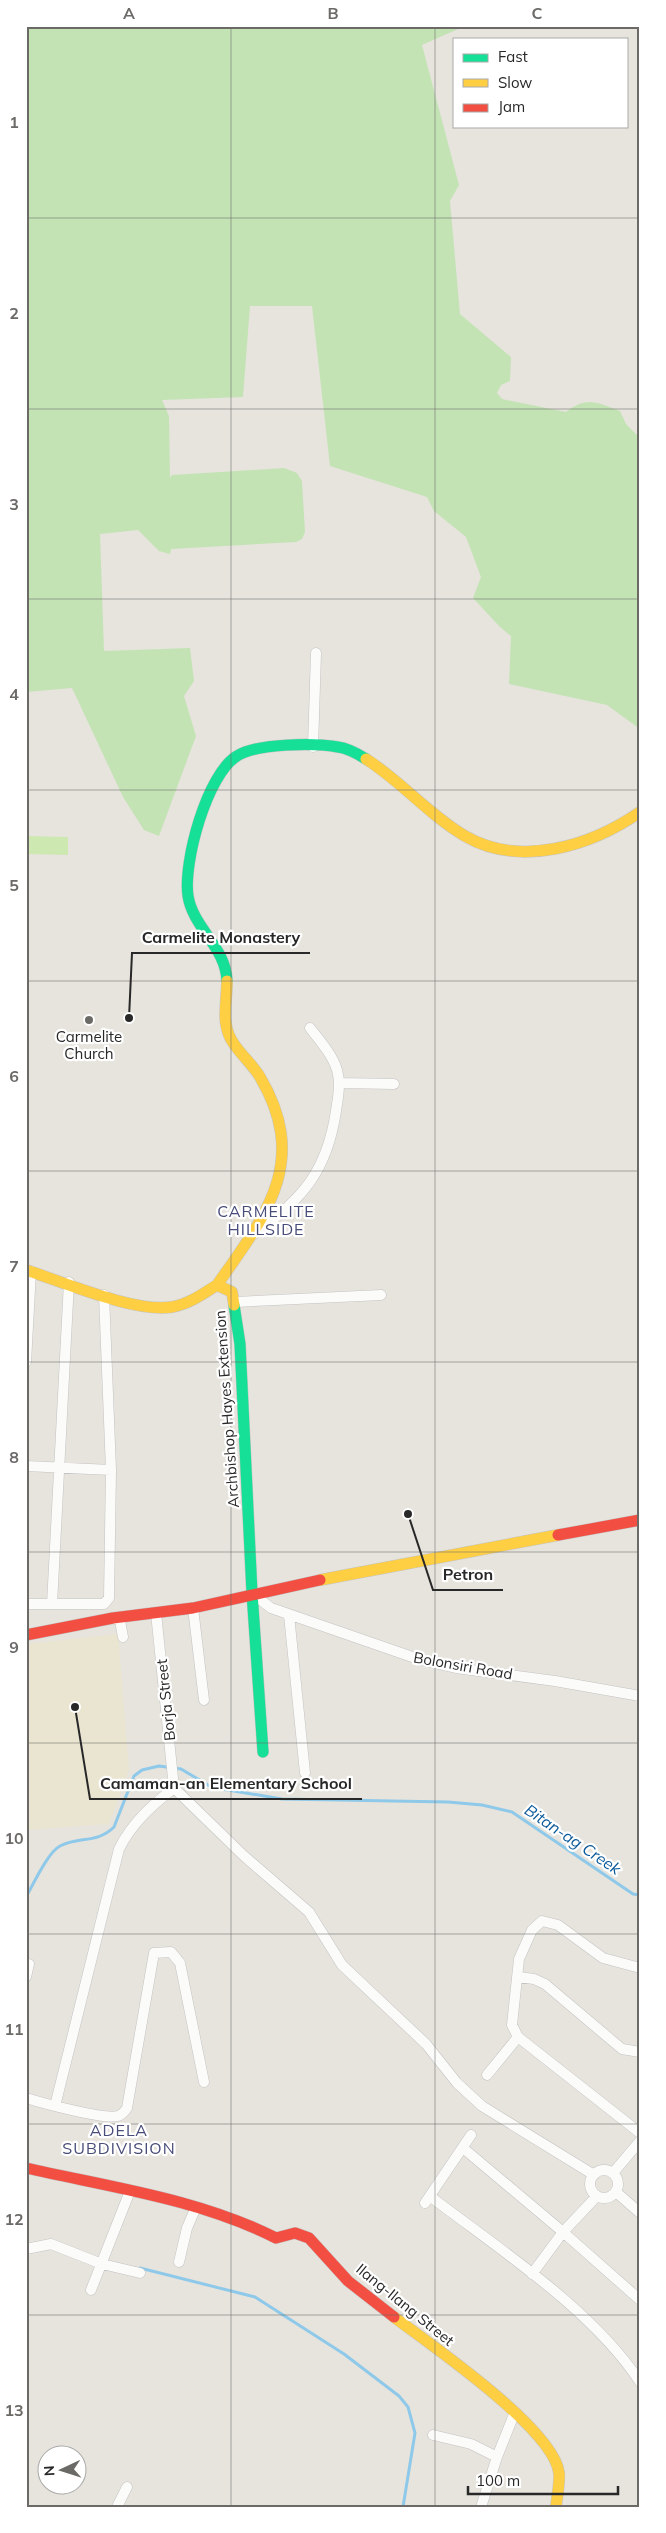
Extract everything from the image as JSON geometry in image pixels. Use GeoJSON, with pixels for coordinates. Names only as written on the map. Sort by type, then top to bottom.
{"type":"FeatureCollection","features":[{"type":"Feature","properties":{"kind":"street"},"geometry":{"type":"LineString","coordinates":[[313,747],[316,653]]}},
{"type":"Feature","properties":{"kind":"street"},"geometry":{"type":"LineString","coordinates":[[217,1285],[252,1236],[280,1176],[283,1162],[283,1146],[269,1094],[255,1067],[233,1044],[225,1026],[228,983],[226,969],[214,942],[194,911],[188,894],[202,816],[216,779],[230,761],[246,752],[260,750],[340,747],[371,761],[468,838],[516,851],[549,850],[590,840],[640,812]]}},
{"type":"Feature","properties":{"kind":"street"},"geometry":{"type":"LineString","coordinates":[[252,1236],[293,1202],[314,1177],[328,1150],[340,1083],[331,1056],[310,1028]]}},
{"type":"Feature","properties":{"kind":"street"},"geometry":{"type":"LineString","coordinates":[[340,1083],[394,1084]]}},
{"type":"Feature","properties":{"kind":"street"},"geometry":{"type":"LineString","coordinates":[[26,1362],[28,1270]]}},
{"type":"Feature","properties":{"kind":"street","name":"Archbishop Hayes Extension"},"geometry":{"type":"LineString","coordinates":[[28,1270],[139,1306],[168,1309],[195,1301],[217,1285],[232,1292],[240,1344],[252,1594],[263,1752]]}},
{"type":"Feature","properties":{"kind":"street"},"geometry":{"type":"LineString","coordinates":[[52,1604],[61,1467],[69,1282]]}},
{"type":"Feature","properties":{"kind":"street"},"geometry":{"type":"LineString","coordinates":[[26,1604],[104,1604],[109,1598],[111,1470],[104,1295]]}},
{"type":"Feature","properties":{"kind":"street"},"geometry":{"type":"LineString","coordinates":[[235,1302],[381,1295]]}},
{"type":"Feature","properties":{"kind":"street"},"geometry":{"type":"LineString","coordinates":[[26,1466],[111,1470]]}},
{"type":"Feature","properties":{"kind":"street"},"geometry":{"type":"LineString","coordinates":[[26,1635],[113,1618],[193,1608],[252,1594],[640,1520]]}},
{"type":"Feature","properties":{"kind":"street","name":"Bolonsiri Road"},"geometry":{"type":"LineString","coordinates":[[252,1594],[264,1604],[289,1614],[421,1660],[464,1669],[555,1681],[640,1696]]}},
{"type":"Feature","properties":{"kind":"street"},"geometry":{"type":"LineString","coordinates":[[193,1608],[204,1700]]}},
{"type":"Feature","properties":{"kind":"street","name":"Borja Street"},"geometry":{"type":"LineString","coordinates":[[156,1612],[174,1788]]}},
{"type":"Feature","properties":{"kind":"street"},"geometry":{"type":"LineString","coordinates":[[289,1614],[305,1773]]}},
{"type":"Feature","properties":{"kind":"street"},"geometry":{"type":"LineString","coordinates":[[113,1618],[120,1621],[123,1636]]}},
{"type":"Feature","properties":{"kind":"street"},"geometry":{"type":"LineString","coordinates":[[55,2106],[119,1849],[126,1834],[145,1811],[174,1788],[244,1856],[309,1912],[342,1965],[426,2044],[457,2083],[482,2106],[594,2175]]}},
{"type":"Feature","properties":{"kind":"street"},"geometry":{"type":"LineString","coordinates":[[640,1968],[603,1958],[558,1925],[542,1921],[532,1930],[519,1959],[512,2025],[518,2037],[640,2133]]}},
{"type":"Feature","properties":{"kind":"street"},"geometry":{"type":"LineString","coordinates":[[26,2098],[55,2106],[110,2116],[118,2116],[127,2108],[154,1949],[171,1952],[180,1963],[204,2082]]}},
{"type":"Feature","properties":{"kind":"street"},"geometry":{"type":"LineString","coordinates":[[26,1978],[29,1964]]}},
{"type":"Feature","properties":{"kind":"street"},"geometry":{"type":"LineString","coordinates":[[518,1977],[534,1979],[545,1984],[622,2049],[640,2052]]}},
{"type":"Feature","properties":{"kind":"street"},"geometry":{"type":"LineString","coordinates":[[487,2075],[518,2037]]}},
{"type":"Feature","properties":{"kind":"street"},"geometry":{"type":"LineString","coordinates":[[471,2135],[428,2200],[532,2274],[600,2333],[616,2349],[640,2382]]}},
{"type":"Feature","properties":{"kind":"street"},"geometry":{"type":"LineString","coordinates":[[613,2173],[640,2141]]}},
{"type":"Feature","properties":{"kind":"street"},"geometry":{"type":"LineString","coordinates":[[463,2148],[564,2232],[640,2300]]}},
{"type":"Feature","properties":{"kind":"street","name":"Ilang-Ilang Street"},"geometry":{"type":"LineString","coordinates":[[26,2168],[71,2180],[130,2191],[196,2207],[242,2221],[276,2238],[294,2233],[309,2238],[348,2281],[515,2412],[536,2433],[551,2452],[559,2472],[556,2507]]}},
{"type":"Feature","properties":{"kind":"street"},"geometry":{"type":"LineString","coordinates":[[602,2170],[613,2173],[618,2182],[616,2192],[606,2198],[597,2196],[591,2188],[594,2175],[602,2170]]}},
{"type":"Feature","properties":{"kind":"street"},"geometry":{"type":"LineString","coordinates":[[90,2290],[130,2191]]}},
{"type":"Feature","properties":{"kind":"street"},"geometry":{"type":"LineString","coordinates":[[616,2192],[640,2213]]}},
{"type":"Feature","properties":{"kind":"street"},"geometry":{"type":"LineString","coordinates":[[532,2274],[564,2232],[597,2196]]}},
{"type":"Feature","properties":{"kind":"street"},"geometry":{"type":"LineString","coordinates":[[180,2262],[187,2228],[196,2207]]}},
{"type":"Feature","properties":{"kind":"street"},"geometry":{"type":"LineString","coordinates":[[26,2249],[51,2244],[102,2263],[140,2273]]}},
{"type":"Feature","properties":{"kind":"street"},"geometry":{"type":"LineString","coordinates":[[481,2507],[497,2457],[515,2412]]}},
{"type":"Feature","properties":{"kind":"street"},"geometry":{"type":"LineString","coordinates":[[433,2434],[471,2444],[497,2457]]}},
{"type":"Feature","properties":{"kind":"street"},"geometry":{"type":"LineString","coordinates":[[117,2507],[127,2487]]}},
{"type":"Feature","properties":{"kind":"shaded area"},"geometry":{"type":"Polygon","coordinates":[[[118,1634],[129,1770],[109,1824],[26,1830],[26,1644],[118,1634]]]}},
{"type":"Feature","properties":{"kind":"green space"},"geometry":{"type":"Polygon","coordinates":[[[26,26],[465,26],[422,45],[459,185],[450,201],[460,314],[511,357],[510,381],[501,385],[497,393],[502,399],[566,412],[586,402],[598,403],[620,411],[626,424],[640,438],[640,729],[607,705],[509,684],[511,636],[473,598],[481,577],[466,537],[434,511],[427,497],[330,466],[312,306],[250,306],[243,397],[162,400],[169,416],[170,478],[172,475],[284,468],[297,473],[302,481],[305,532],[302,539],[296,542],[171,549],[170,554],[159,551],[138,530],[100,534],[104,651],[190,648],[194,681],[184,696],[196,736],[159,836],[144,830],[123,797],[72,688],[26,692],[26,26]]]}},
{"type":"Feature","properties":{"kind":"green space"},"geometry":{"type":"Polygon","coordinates":[[[26,836],[68,837],[68,855],[26,854],[26,836]]]}},
{"type":"Feature","properties":{"kind":"waterway","name":"Bitan-ag Creek"},"geometry":{"type":"LineString","coordinates":[[26,1897],[55,1849],[67,1843],[94,1838],[108,1832],[114,1827],[134,1776],[142,1770],[159,1766],[181,1769],[208,1785],[222,1789],[282,1799],[448,1802],[482,1805],[512,1812],[633,1894],[640,1895]]}},
{"type":"Feature","properties":{"kind":"waterway"},"geometry":{"type":"LineString","coordinates":[[140,2268],[255,2297],[344,2354],[399,2396],[408,2407],[415,2433],[403,2507]]}},
{"type":"Feature","properties":{"kind":"traffic: fast"},"geometry":{"type":"LineString","coordinates":[[227,981],[221,958],[191,907],[187,881],[189,862],[199,820],[216,781],[226,766],[237,756],[272,746],[315,745],[338,747],[349,750],[366,759]]}},
{"type":"Feature","properties":{"kind":"traffic: fast"},"geometry":{"type":"LineString","coordinates":[[234,1305],[240,1344],[252,1593],[263,1752]]}},
{"type":"Feature","properties":{"kind":"traffic: slow"},"geometry":{"type":"LineString","coordinates":[[366,759],[391,777],[452,828],[486,846],[509,851],[555,849],[578,843],[600,835],[640,812]]}},
{"type":"Feature","properties":{"kind":"traffic: slow"},"geometry":{"type":"LineString","coordinates":[[217,1285],[265,1211],[276,1187],[281,1162],[281,1136],[275,1107],[260,1077],[240,1053],[227,1029],[225,1014],[227,981]]}},
{"type":"Feature","properties":{"kind":"traffic: slow"},"geometry":{"type":"LineString","coordinates":[[26,1270],[119,1301],[157,1308],[184,1304],[217,1285],[232,1292],[234,1305]]}},
{"type":"Feature","properties":{"kind":"traffic: slow"},"geometry":{"type":"LineString","coordinates":[[320,1580],[558,1535]]}},
{"type":"Feature","properties":{"kind":"traffic: slow"},"geometry":{"type":"LineString","coordinates":[[394,2317],[488,2389],[536,2434],[552,2455],[559,2473],[556,2507]]}},
{"type":"Feature","properties":{"kind":"traffic: jam"},"geometry":{"type":"LineString","coordinates":[[558,1535],[640,1520]]}},
{"type":"Feature","properties":{"kind":"traffic: jam"},"geometry":{"type":"LineString","coordinates":[[26,1635],[113,1618],[193,1608],[320,1580]]}},
{"type":"Feature","properties":{"kind":"traffic: jam"},"geometry":{"type":"LineString","coordinates":[[26,2168],[122,2188],[185,2204],[216,2213],[276,2238],[295,2233],[309,2238],[348,2281],[394,2317]]}},
{"type":"Feature","properties":{"kind":"place","name":"Carmelite Monastery"},"geometry":{"type":"Point","coordinates":[129,1018]}},
{"type":"Feature","properties":{"kind":"place","name":"Carmelite Church"},"geometry":{"type":"Point","coordinates":[89,1020]}},
{"type":"Feature","properties":{"kind":"place","name":"Petron"},"geometry":{"type":"Point","coordinates":[408,1514]}},
{"type":"Feature","properties":{"kind":"place","name":"Camaman-an Elementary School"},"geometry":{"type":"Point","coordinates":[75,1707]}},
{"type":"Feature","properties":{"kind":"district","name":"CARMELITE HILLSIDE"},"geometry":{"type":"Point","coordinates":[266,1220]}},
{"type":"Feature","properties":{"kind":"district","name":"ADELA SUBDIVISION"},"geometry":{"type":"Point","coordinates":[119,2139]}}]}
